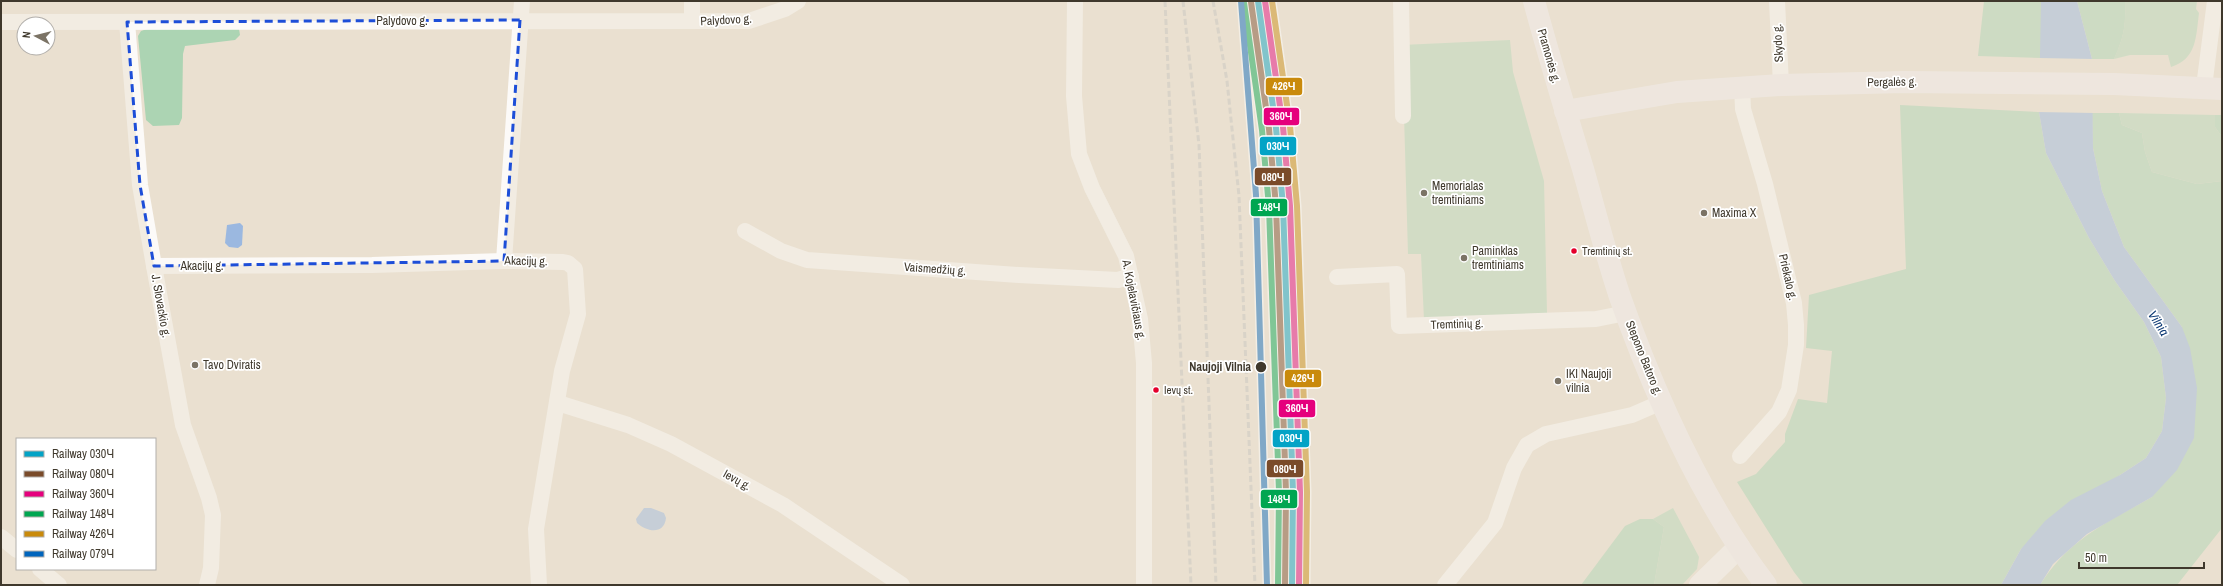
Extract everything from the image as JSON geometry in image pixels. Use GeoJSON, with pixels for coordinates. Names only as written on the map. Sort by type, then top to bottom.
{"type":"FeatureCollection","features":[{"type":"Feature","properties":{"kind":"main road","name":"Pramonės g."},"geometry":{"type":"LineString","coordinates":[[1534,1],[1565,111]]}},
{"type":"Feature","properties":{"kind":"main road","name":"Pergalės g."},"geometry":{"type":"LineString","coordinates":[[1565,111],[1678,92],[1742,86],[1904,82],[2114,84],[2213,88]]}},
{"type":"Feature","properties":{"kind":"main road","name":"Stepono Batoro g."},"geometry":{"type":"LineString","coordinates":[[1565,111],[1626,313],[1662,402],[1704,488],[1739,547],[1766,585]]}},
{"type":"Feature","properties":{"kind":"main road"},"geometry":{"type":"LineString","coordinates":[[1700,585],[1739,547]]}},
{"type":"Feature","properties":{"kind":"street"},"geometry":{"type":"LineString","coordinates":[[504,261],[522,1]]}},
{"type":"Feature","properties":{"kind":"street"},"geometry":{"type":"LineString","coordinates":[[692,1],[692,22]]}},
{"type":"Feature","properties":{"kind":"street","name":"Palydovo g."},"geometry":{"type":"LineString","coordinates":[[1,22],[520,20],[692,22],[749,21],[785,9],[798,1]]}},
{"type":"Feature","properties":{"kind":"street","name":"A. Kojelavičiaus g."},"geometry":{"type":"LineString","coordinates":[[1075,1],[1074,96],[1079,154],[1092,188],[1126,256],[1140,319],[1144,363],[1144,585]]}},
{"type":"Feature","properties":{"kind":"street"},"geometry":{"type":"LineString","coordinates":[[1401,1],[1403,116]]}},
{"type":"Feature","properties":{"kind":"street","name":"Skydo g."},"geometry":{"type":"LineString","coordinates":[[1776,1],[1781,85]]}},
{"type":"Feature","properties":{"kind":"street"},"geometry":{"type":"LineString","coordinates":[[2213,88],[2215,1]]}},
{"type":"Feature","properties":{"kind":"street","name":"J. Slovackio g."},"geometry":{"type":"LineString","coordinates":[[127,22],[140,185],[154,266],[183,425],[209,498],[213,515],[211,568],[208,585]]}},
{"type":"Feature","properties":{"kind":"street","name":"Priekalo g."},"geometry":{"type":"LineString","coordinates":[[1740,456],[1779,412],[1789,390],[1793,369],[1796,325],[1792,295],[1764,184],[1743,109],[1742,86]]}},
{"type":"Feature","properties":{"kind":"street","name":"Vaismedžių g."},"geometry":{"type":"LineString","coordinates":[[745,231],[781,251],[794,257],[807,260],[1019,275],[1118,280],[1131,276]]}},
{"type":"Feature","properties":{"kind":"street","name":"Akacijų g."},"geometry":{"type":"LineString","coordinates":[[154,266],[372,265],[504,261],[563,262],[573,266],[575,269],[578,314],[562,371],[558,404],[536,529],[539,585]]}},
{"type":"Feature","properties":{"kind":"street","name":"Tremtinių g."},"geometry":{"type":"LineString","coordinates":[[1337,277],[1397,274],[1399,326],[1596,319],[1626,313]]}},
{"type":"Feature","properties":{"kind":"street"},"geometry":{"type":"LineString","coordinates":[[1445,585],[1495,524],[1514,468],[1527,445],[1546,434],[1632,415],[1662,402]]}},
{"type":"Feature","properties":{"kind":"street","name":"Ievų g."},"geometry":{"type":"LineString","coordinates":[[558,404],[628,425],[670,444],[783,505],[902,585]]}},
{"type":"Feature","properties":{"kind":"street"},"geometry":{"type":"LineString","coordinates":[[1,537],[16,549]]}},
{"type":"Feature","properties":{"kind":"street"},"geometry":{"type":"LineString","coordinates":[[41,570],[59,585]]}},
{"type":"Feature","properties":{"kind":"highlighted area"},"geometry":{"type":"Polygon","coordinates":[[[520,20],[504,261],[154,266],[140,185],[127,22],[520,20]]]}},
{"type":"Feature","properties":{"kind":"green space"},"geometry":{"type":"Polygon","coordinates":[[[1984,1],[2041,1],[2041,58],[1978,56],[1984,1]]]}},
{"type":"Feature","properties":{"kind":"green space"},"geometry":{"type":"Polygon","coordinates":[[[2077,1],[2125,1],[2124,31],[2114,59],[2092,59],[2077,1]]]}},
{"type":"Feature","properties":{"kind":"green space"},"geometry":{"type":"Polygon","coordinates":[[[2125,1],[2197,1],[2196,9],[2199,13],[2196,38],[2194,46],[2186,58],[2180,63],[2171,67],[2168,55],[2130,55],[2114,59],[2124,31],[2125,1]]]}},
{"type":"Feature","properties":{"kind":"green space"},"geometry":{"type":"Polygon","coordinates":[[[147,29],[239,29],[240,35],[235,40],[185,46],[183,54],[182,118],[179,125],[153,126],[146,120],[138,36],[141,31],[147,29]]]}},
{"type":"Feature","properties":{"kind":"green space"},"geometry":{"type":"Polygon","coordinates":[[[1510,40],[1513,72],[1544,181],[1547,313],[1424,320],[1421,254],[1408,254],[1402,45],[1510,40]]]}},
{"type":"Feature","properties":{"kind":"green space"},"geometry":{"type":"Polygon","coordinates":[[[1900,105],[2039,112],[2046,153],[2089,238],[2115,281],[2144,322],[2161,357],[2166,398],[2162,431],[2146,458],[2120,475],[2021,549],[2001,585],[1804,585],[1794,572],[1737,482],[1756,474],[1785,442],[1785,434],[1798,399],[1827,403],[1832,351],[1806,348],[1809,295],[1906,269],[1900,105]]]}},
{"type":"Feature","properties":{"kind":"green space"},"geometry":{"type":"Polygon","coordinates":[[[2092,113],[2119,113],[2122,125],[2142,133],[2145,152],[2152,172],[2197,184],[2222,181],[2222,528],[2177,585],[2040,585],[2051,569],[2076,544],[2104,524],[2152,497],[2182,327],[2124,247],[2102,191],[2093,148],[2092,113]]]}},
{"type":"Feature","properties":{"kind":"green space"},"geometry":{"type":"Polygon","coordinates":[[[2119,113],[2215,115],[2215,127],[2222,137],[2222,181],[2197,184],[2152,172],[2145,152],[2142,133],[2122,125],[2119,113]]]}},
{"type":"Feature","properties":{"kind":"green space"},"geometry":{"type":"Polygon","coordinates":[[[2215,115],[2222,115],[2222,137],[2215,127],[2215,115]]]}},
{"type":"Feature","properties":{"kind":"green space"},"geometry":{"type":"Polygon","coordinates":[[[1673,508],[1699,557],[1697,569],[1682,585],[1654,585],[1664,527],[1653,519],[1673,508]]]}},
{"type":"Feature","properties":{"kind":"green space"},"geometry":{"type":"Polygon","coordinates":[[[1640,519],[1653,519],[1664,527],[1654,585],[1581,585],[1625,526],[1640,519]]]}},
{"type":"Feature","properties":{"kind":"water","name":"Vilnia"},"geometry":{"type":"Polygon","coordinates":[[[2041,1],[2077,1],[2092,59],[2093,148],[2102,191],[2124,247],[2182,327],[2190,348],[2197,388],[2194,438],[2177,470],[2152,497],[2087,534],[2053,564],[2040,585],[2001,585],[2021,549],[2045,521],[2071,500],[2120,475],[2146,458],[2162,431],[2166,398],[2161,357],[2144,322],[2115,281],[2089,238],[2046,153],[2039,112],[2041,1]]]}},
{"type":"Feature","properties":{"kind":"water"},"geometry":{"type":"Polygon","coordinates":[[[240,223],[243,226],[242,245],[238,248],[229,247],[225,243],[227,225],[240,223]]]}},
{"type":"Feature","properties":{"kind":"water"},"geometry":{"type":"Polygon","coordinates":[[[644,508],[651,508],[664,513],[666,518],[662,527],[659,529],[650,530],[637,523],[636,519],[644,508]]]}},
{"type":"Feature","properties":{"kind":"pier"},"geometry":{"type":"Polygon","coordinates":[[[2039,58],[2094,59],[2094,113],[2037,112],[2039,58]]]}},
{"type":"Feature","properties":{"kind":"railway"},"geometry":{"type":"LineString","coordinates":[[1165,1],[1191,585]]}},
{"type":"Feature","properties":{"kind":"railway"},"geometry":{"type":"LineString","coordinates":[[1183,1],[1199,145],[1216,585]]}},
{"type":"Feature","properties":{"kind":"railway"},"geometry":{"type":"LineString","coordinates":[[1213,1],[1227,81],[1239,196],[1255,585]]}},
{"type":"Feature","properties":{"kind":"rail line","name":"079Ч"},"geometry":{"type":"LineString","coordinates":[[1241,1],[1256,195],[1267,585]]}},
{"type":"Feature","properties":{"kind":"rail line","name":"030Ч"},"geometry":{"type":"LineString","coordinates":[[1258,1],[1276,128],[1283,206],[1293,492],[1292,585]]}},
{"type":"Feature","properties":{"kind":"rail line","name":"360Ч"},"geometry":{"type":"LineString","coordinates":[[1265,1],[1283,127],[1290,206],[1300,492],[1299,585]]}},
{"type":"Feature","properties":{"kind":"rail line","name":"426Ч"},"geometry":{"type":"LineString","coordinates":[[1272,1],[1290,126],[1297,206],[1307,492],[1306,585]]}},
{"type":"Feature","properties":{"kind":"rail line","name":"080Ч"},"geometry":{"type":"LineString","coordinates":[[1251,2],[1269,129],[1276,206],[1286,492],[1285,585]]}},
{"type":"Feature","properties":{"kind":"rail line","name":"148Ч"},"geometry":{"type":"LineString","coordinates":[[1244,3],[1262,130],[1269,207],[1279,492],[1278,585]]}},
{"type":"Feature","properties":{"kind":"place","name":"Memorialas tremtiniams"},"geometry":{"type":"Point","coordinates":[1424,193]}},
{"type":"Feature","properties":{"kind":"place","name":"Maxima X"},"geometry":{"type":"Point","coordinates":[1704,213]}},
{"type":"Feature","properties":{"kind":"place","name":"Tremtinių st."},"geometry":{"type":"Point","coordinates":[1574,251]}},
{"type":"Feature","properties":{"kind":"place","name":"Paminklas tremtiniams"},"geometry":{"type":"Point","coordinates":[1464,258]}},
{"type":"Feature","properties":{"kind":"place","name":"Tavo Dviratis"},"geometry":{"type":"Point","coordinates":[195,365]}},
{"type":"Feature","properties":{"kind":"place","name":"Naujoji Vilnia"},"geometry":{"type":"Point","coordinates":[1261,367]}},
{"type":"Feature","properties":{"kind":"place","name":"IKI Naujoji vilnia"},"geometry":{"type":"Point","coordinates":[1558,381]}},
{"type":"Feature","properties":{"kind":"place","name":"Ievų st."},"geometry":{"type":"Point","coordinates":[1156,390]}}]}
